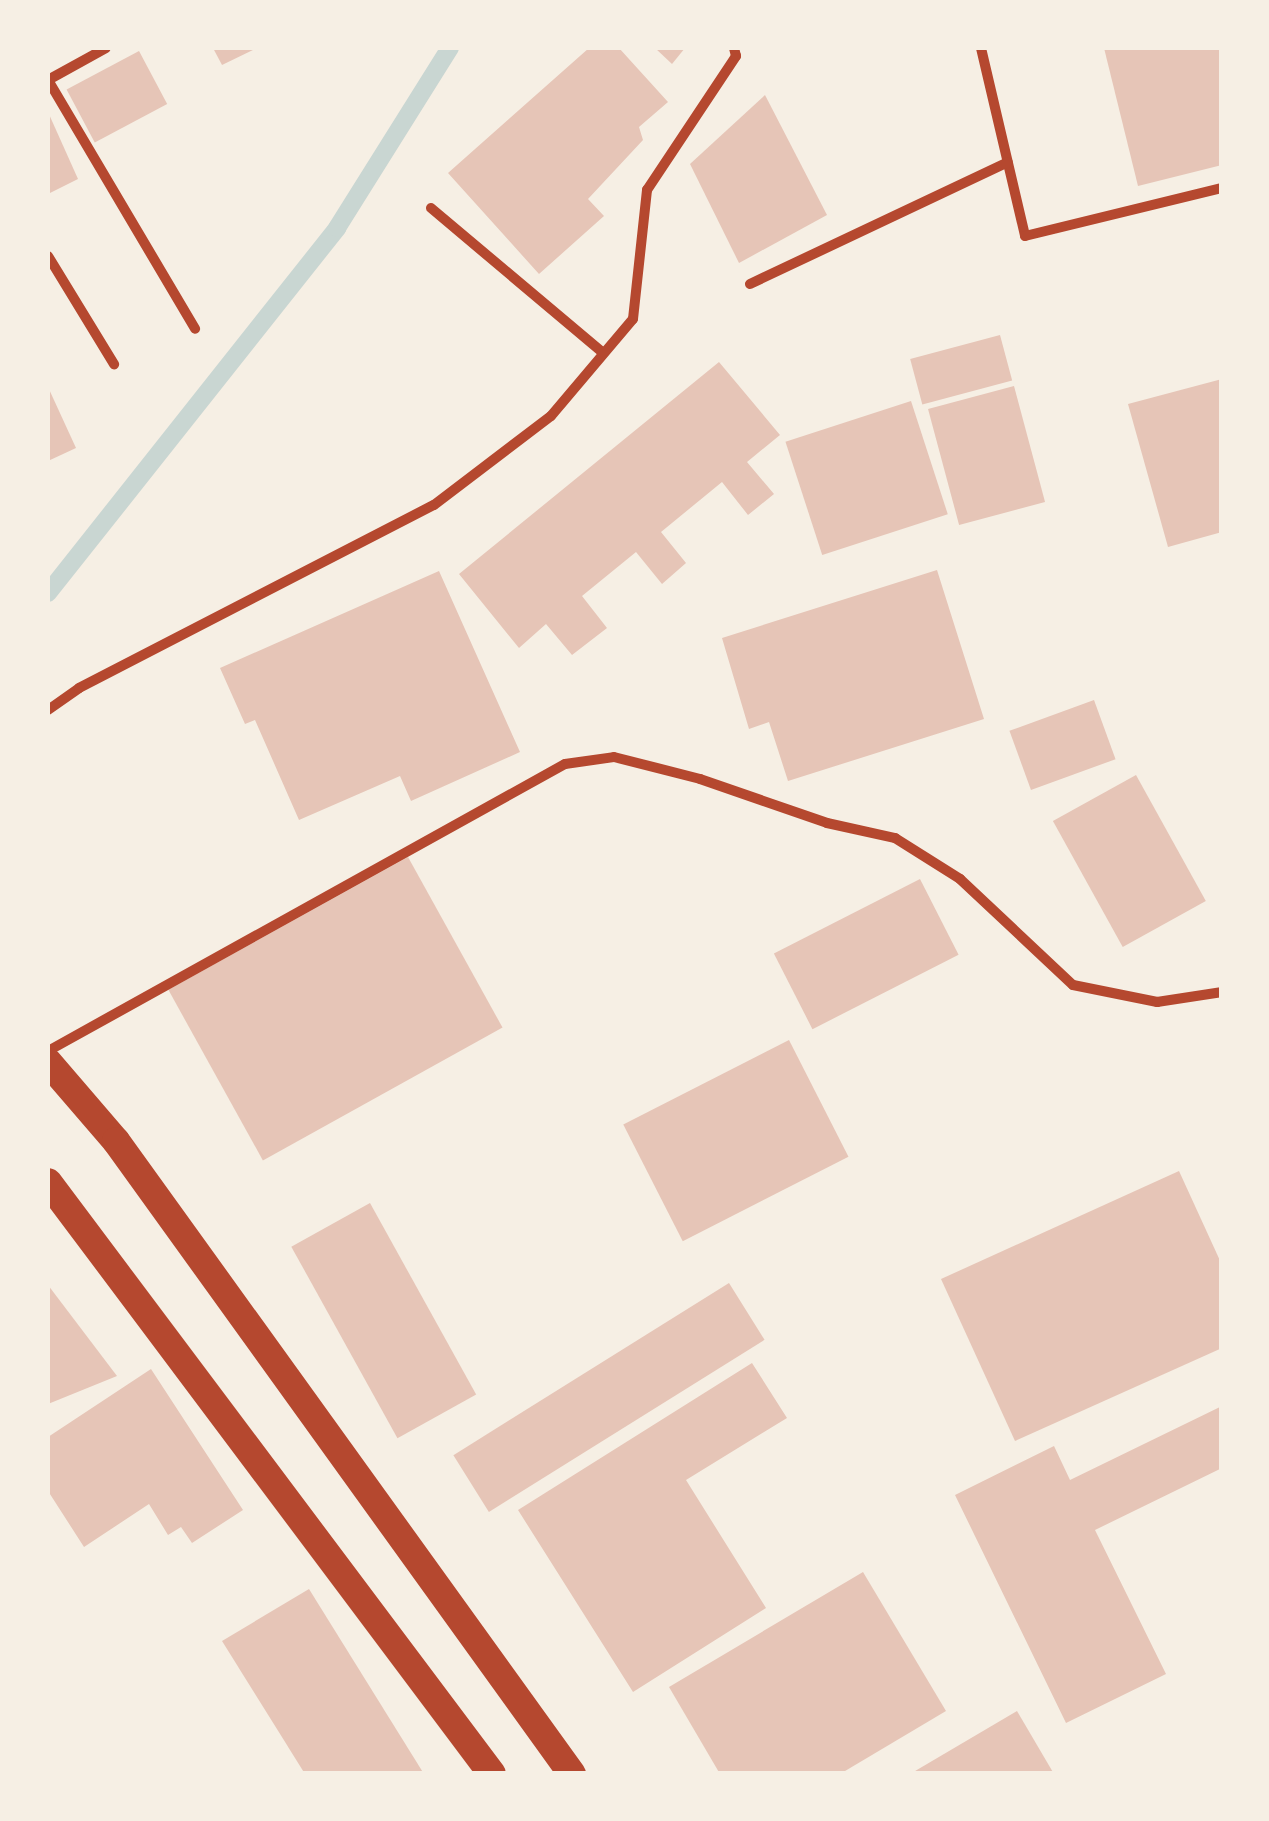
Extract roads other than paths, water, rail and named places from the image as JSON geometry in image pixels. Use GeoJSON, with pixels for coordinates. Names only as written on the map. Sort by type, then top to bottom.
{"type":"FeatureCollection","features":[{"type":"Feature","properties":{"kind":"highway"},"geometry":{"type":"LineString","coordinates":[[48,1062],[116,1140],[572,1774]]}},
{"type":"Feature","properties":{"kind":"highway"},"geometry":{"type":"LineString","coordinates":[[48,1182],[492,1774]]}},
{"type":"Feature","properties":{"kind":"street"},"geometry":{"type":"LineString","coordinates":[[106,48],[48,80],[196,329]]}},
{"type":"Feature","properties":{"kind":"street"},"geometry":{"type":"LineString","coordinates":[[48,710],[79,688],[434,505],[551,416],[633,319],[648,190],[736,56],[734,48]]}},
{"type":"Feature","properties":{"kind":"street"},"geometry":{"type":"LineString","coordinates":[[981,48],[1024,236],[1222,188]]}},
{"type":"Feature","properties":{"kind":"street"},"geometry":{"type":"LineString","coordinates":[[750,284],[1008,162]]}},
{"type":"Feature","properties":{"kind":"street"},"geometry":{"type":"LineString","coordinates":[[432,208],[604,354]]}},
{"type":"Feature","properties":{"kind":"street"},"geometry":{"type":"LineString","coordinates":[[48,256],[114,364]]}},
{"type":"Feature","properties":{"kind":"street"},"geometry":{"type":"LineString","coordinates":[[48,1050],[565,764],[614,757],[700,779],[827,823],[895,838],[960,879],[1073,985],[1157,1002],[1222,992]]}},
{"type":"Feature","properties":{"kind":"waterway"},"geometry":{"type":"LineString","coordinates":[[48,593],[337,228],[450,48]]}}]}
